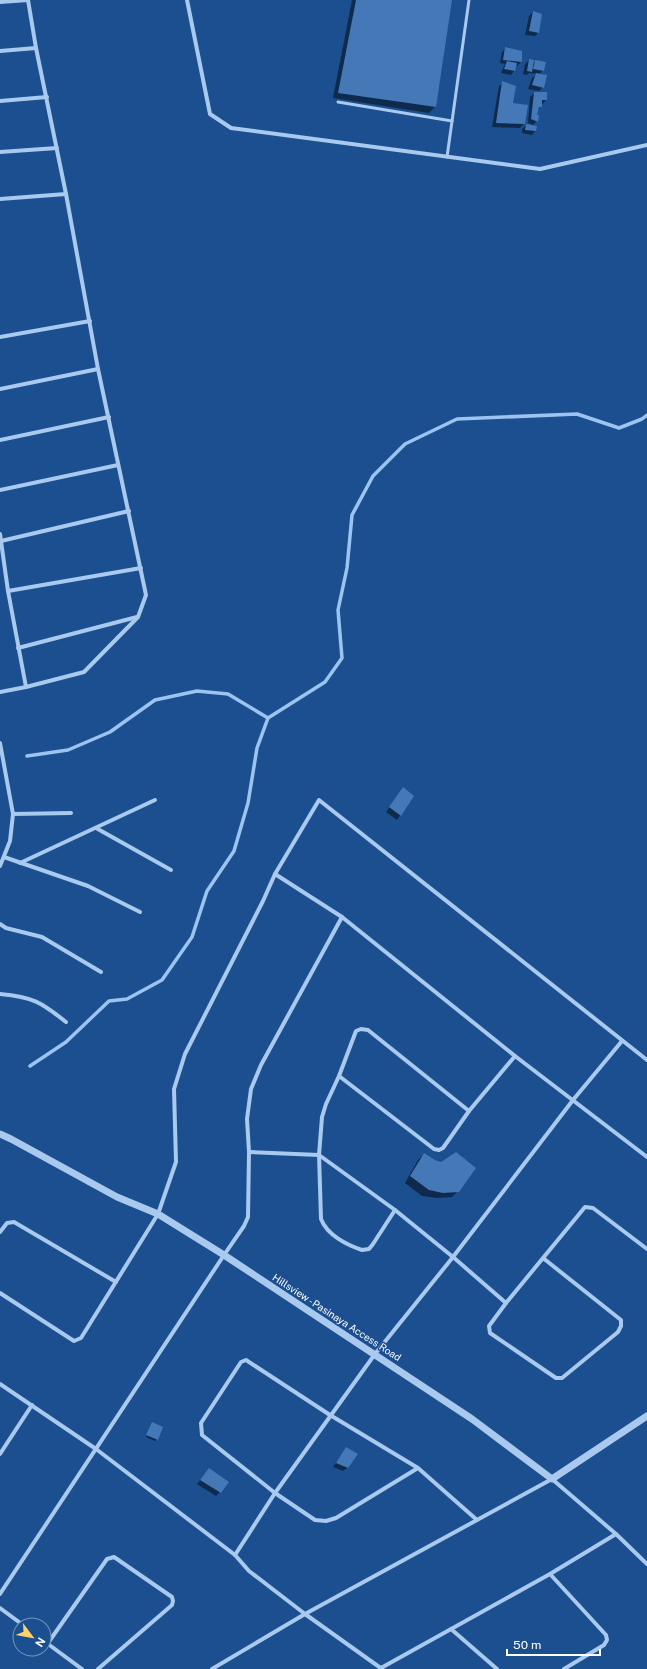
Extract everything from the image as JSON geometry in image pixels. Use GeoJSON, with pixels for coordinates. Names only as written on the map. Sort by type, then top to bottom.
{"type":"FeatureCollection","features":[{"type":"Feature","properties":{"kind":"street"},"geometry":{"type":"LineString","coordinates":[[0,2],[28,0],[98,369],[146,594],[138,617],[84,672],[0,692]]}},
{"type":"Feature","properties":{"kind":"street"},"geometry":{"type":"LineString","coordinates":[[187,0],[210,114],[231,128],[540,169],[647,145]]}},
{"type":"Feature","properties":{"kind":"street"},"geometry":{"type":"LineString","coordinates":[[0,51],[36,48]]}},
{"type":"Feature","properties":{"kind":"street"},"geometry":{"type":"LineString","coordinates":[[0,101],[47,97]]}},
{"type":"Feature","properties":{"kind":"street"},"geometry":{"type":"LineString","coordinates":[[0,152],[57,148]]}},
{"type":"Feature","properties":{"kind":"street"},"geometry":{"type":"LineString","coordinates":[[0,199],[66,194]]}},
{"type":"Feature","properties":{"kind":"street"},"geometry":{"type":"LineString","coordinates":[[0,337],[90,321]]}},
{"type":"Feature","properties":{"kind":"street"},"geometry":{"type":"LineString","coordinates":[[0,389],[98,369]]}},
{"type":"Feature","properties":{"kind":"street"},"geometry":{"type":"LineString","coordinates":[[0,440],[109,417]]}},
{"type":"Feature","properties":{"kind":"street"},"geometry":{"type":"LineString","coordinates":[[0,490],[118,466]]}},
{"type":"Feature","properties":{"kind":"street"},"geometry":{"type":"LineString","coordinates":[[1,541],[129,511]]}},
{"type":"Feature","properties":{"kind":"street"},"geometry":{"type":"LineString","coordinates":[[0,534],[8,591],[26,687]]}},
{"type":"Feature","properties":{"kind":"street"},"geometry":{"type":"LineString","coordinates":[[8,591],[141,568]]}},
{"type":"Feature","properties":{"kind":"street"},"geometry":{"type":"LineString","coordinates":[[18,648],[138,617]]}},
{"type":"Feature","properties":{"kind":"street"},"geometry":{"type":"LineString","coordinates":[[0,743],[12,814],[10,842],[0,866]]}},
{"type":"Feature","properties":{"kind":"street"},"geometry":{"type":"LineString","coordinates":[[20,863],[155,800]]}},
{"type":"Feature","properties":{"kind":"street"},"geometry":{"type":"LineString","coordinates":[[0,1293],[74,1341],[81,1338],[158,1214],[176,1162],[174,1089],[185,1054],[263,901],[275,874],[319,800],[647,1060]]}},
{"type":"Feature","properties":{"kind":"street"},"geometry":{"type":"LineString","coordinates":[[12,814],[71,813]]}},
{"type":"Feature","properties":{"kind":"street"},"geometry":{"type":"LineString","coordinates":[[96,828],[171,870]]}},
{"type":"Feature","properties":{"kind":"street"},"geometry":{"type":"LineString","coordinates":[[4,857],[88,886],[140,912]]}},
{"type":"Feature","properties":{"kind":"street"},"geometry":{"type":"LineString","coordinates":[[275,874],[342,917],[515,1056],[647,1157]]}},
{"type":"Feature","properties":{"kind":"street"},"geometry":{"type":"LineString","coordinates":[[0,1594],[244,1226],[248,1217],[249,1152],[247,1119],[251,1089],[261,1065],[342,917]]}},
{"type":"Feature","properties":{"kind":"street"},"geometry":{"type":"LineString","coordinates":[[0,924],[6,928],[42,937],[101,972]]}},
{"type":"Feature","properties":{"kind":"street"},"geometry":{"type":"LineString","coordinates":[[0,994],[30,998],[39,1002],[66,1022]]}},
{"type":"Feature","properties":{"kind":"street"},"geometry":{"type":"LineString","coordinates":[[395,1210],[369,1249],[362,1250],[355,1248],[329,1232],[321,1219],[318,1155],[322,1117],[356,1031],[361,1029],[368,1030],[469,1111]]}},
{"type":"Feature","properties":{"kind":"street"},"geometry":{"type":"LineString","coordinates":[[235,1555],[275,1493],[375,1354],[453,1257],[573,1100],[622,1041]]}},
{"type":"Feature","properties":{"kind":"street"},"geometry":{"type":"LineString","coordinates":[[339,1076],[434,1149],[443,1148],[469,1111],[515,1056]]}},
{"type":"Feature","properties":{"kind":"street","name":"Hillsview - Pasinaya Access Road"},"geometry":{"type":"LineString","coordinates":[[0,1134],[117,1197],[158,1214],[224,1255],[472,1419],[552,1479]]}},
{"type":"Feature","properties":{"kind":"street"},"geometry":{"type":"LineString","coordinates":[[249,1152],[318,1155],[395,1210],[506,1302]]}},
{"type":"Feature","properties":{"kind":"street"},"geometry":{"type":"LineString","coordinates":[[543,1258],[621,1320],[621,1326],[618,1332],[562,1378],[556,1378],[490,1333],[489,1326],[506,1302],[585,1207],[589,1207],[647,1249]]}},
{"type":"Feature","properties":{"kind":"street"},"geometry":{"type":"LineString","coordinates":[[0,1232],[7,1223],[14,1222],[116,1282]]}},
{"type":"Feature","properties":{"kind":"street"},"geometry":{"type":"LineString","coordinates":[[418,1468],[336,1518],[326,1521],[315,1520],[275,1493],[202,1435],[200,1429],[201,1423],[241,1362],[246,1360],[330,1415],[418,1468],[477,1520]]}},
{"type":"Feature","properties":{"kind":"street"},"geometry":{"type":"LineString","coordinates":[[0,1384],[96,1449],[235,1555],[249,1571],[305,1614],[382,1669],[550,1574],[616,1534]]}},
{"type":"Feature","properties":{"kind":"street"},"geometry":{"type":"LineString","coordinates":[[0,1454],[32,1405]]}},
{"type":"Feature","properties":{"kind":"street"},"geometry":{"type":"LineString","coordinates":[[212,1669],[305,1614],[552,1479],[647,1416]]}},
{"type":"Feature","properties":{"kind":"street"},"geometry":{"type":"LineString","coordinates":[[552,1479],[616,1534],[647,1564]]}},
{"type":"Feature","properties":{"kind":"street"},"geometry":{"type":"LineString","coordinates":[[52,1634],[107,1559],[114,1557],[172,1597],[172,1606],[98,1669]]}},
{"type":"Feature","properties":{"kind":"street"},"geometry":{"type":"LineString","coordinates":[[550,1574],[606,1635],[607,1640],[604,1645],[564,1669]]}},
{"type":"Feature","properties":{"kind":"street"},"geometry":{"type":"LineString","coordinates":[[0,1608],[12,1617]]}},
{"type":"Feature","properties":{"kind":"street"},"geometry":{"type":"LineString","coordinates":[[451,1629],[497,1669]]}},
{"type":"Feature","properties":{"kind":"street"},"geometry":{"type":"LineString","coordinates":[[52,1646],[82,1669]]}},
{"type":"Feature","properties":{"kind":"lane"},"geometry":{"type":"LineString","coordinates":[[447,156],[469,0]]}},
{"type":"Feature","properties":{"kind":"lane"},"geometry":{"type":"LineString","coordinates":[[338,102],[452,121]]}},
{"type":"Feature","properties":{"kind":"building"},"geometry":{"type":"Polygon","coordinates":[[[356,0],[452,0],[436,107],[338,93],[356,0]]]}},
{"type":"Feature","properties":{"kind":"building"},"geometry":{"type":"Polygon","coordinates":[[[533,11],[542,14],[539,33],[529,31],[533,11]]]}},
{"type":"Feature","properties":{"kind":"building"},"geometry":{"type":"Polygon","coordinates":[[[505,47],[522,51],[522,62],[503,60],[505,47]]]}},
{"type":"Feature","properties":{"kind":"building"},"geometry":{"type":"Polygon","coordinates":[[[529,59],[534,60],[532,72],[527,71],[529,59]]]}},
{"type":"Feature","properties":{"kind":"building"},"geometry":{"type":"Polygon","coordinates":[[[535,60],[546,62],[544,71],[533,69],[535,60]]]}},
{"type":"Feature","properties":{"kind":"building"},"geometry":{"type":"Polygon","coordinates":[[[507,61],[517,63],[515,71],[504,69],[507,61]]]}},
{"type":"Feature","properties":{"kind":"building"},"geometry":{"type":"Polygon","coordinates":[[[536,73],[547,75],[544,88],[532,85],[536,73]]]}},
{"type":"Feature","properties":{"kind":"building"},"geometry":{"type":"Polygon","coordinates":[[[502,81],[516,86],[513,103],[528,105],[525,124],[496,123],[502,81]]]}},
{"type":"Feature","properties":{"kind":"building"},"geometry":{"type":"Polygon","coordinates":[[[534,92],[547,92],[547,100],[542,100],[542,107],[539,107],[537,115],[539,115],[538,122],[531,119],[534,92]]]}},
{"type":"Feature","properties":{"kind":"building"},"geometry":{"type":"Polygon","coordinates":[[[526,124],[537,126],[536,131],[525,130],[526,124]]]}},
{"type":"Feature","properties":{"kind":"building"},"geometry":{"type":"Polygon","coordinates":[[[403,787],[414,796],[401,816],[389,807],[403,787]]]}},
{"type":"Feature","properties":{"kind":"building"},"geometry":{"type":"Polygon","coordinates":[[[456,1152],[476,1168],[459,1192],[443,1193],[429,1190],[410,1176],[424,1153],[441,1162],[456,1152]]]}},
{"type":"Feature","properties":{"kind":"building"},"geometry":{"type":"Polygon","coordinates":[[[152,1422],[163,1427],[158,1440],[146,1435],[152,1422]]]}},
{"type":"Feature","properties":{"kind":"building"},"geometry":{"type":"Polygon","coordinates":[[[346,1447],[358,1454],[348,1468],[336,1463],[346,1447]]]}},
{"type":"Feature","properties":{"kind":"building"},"geometry":{"type":"Polygon","coordinates":[[[209,1468],[229,1482],[221,1493],[200,1480],[209,1468]]]}},
{"type":"Feature","properties":{"kind":"waterway"},"geometry":{"type":"LineString","coordinates":[[30,1066],[66,1042],[109,1001],[127,999],[162,980],[192,937],[207,891],[234,851],[248,803],[257,748],[268,718],[325,682],[342,658],[338,610],[347,568],[352,515],[373,476],[405,444],[457,419],[577,414],[619,428],[642,419],[647,415]]}},
{"type":"Feature","properties":{"kind":"waterway"},"geometry":{"type":"LineString","coordinates":[[27,756],[68,750],[110,732],[155,700],[197,691],[228,694],[268,718]]}}]}
